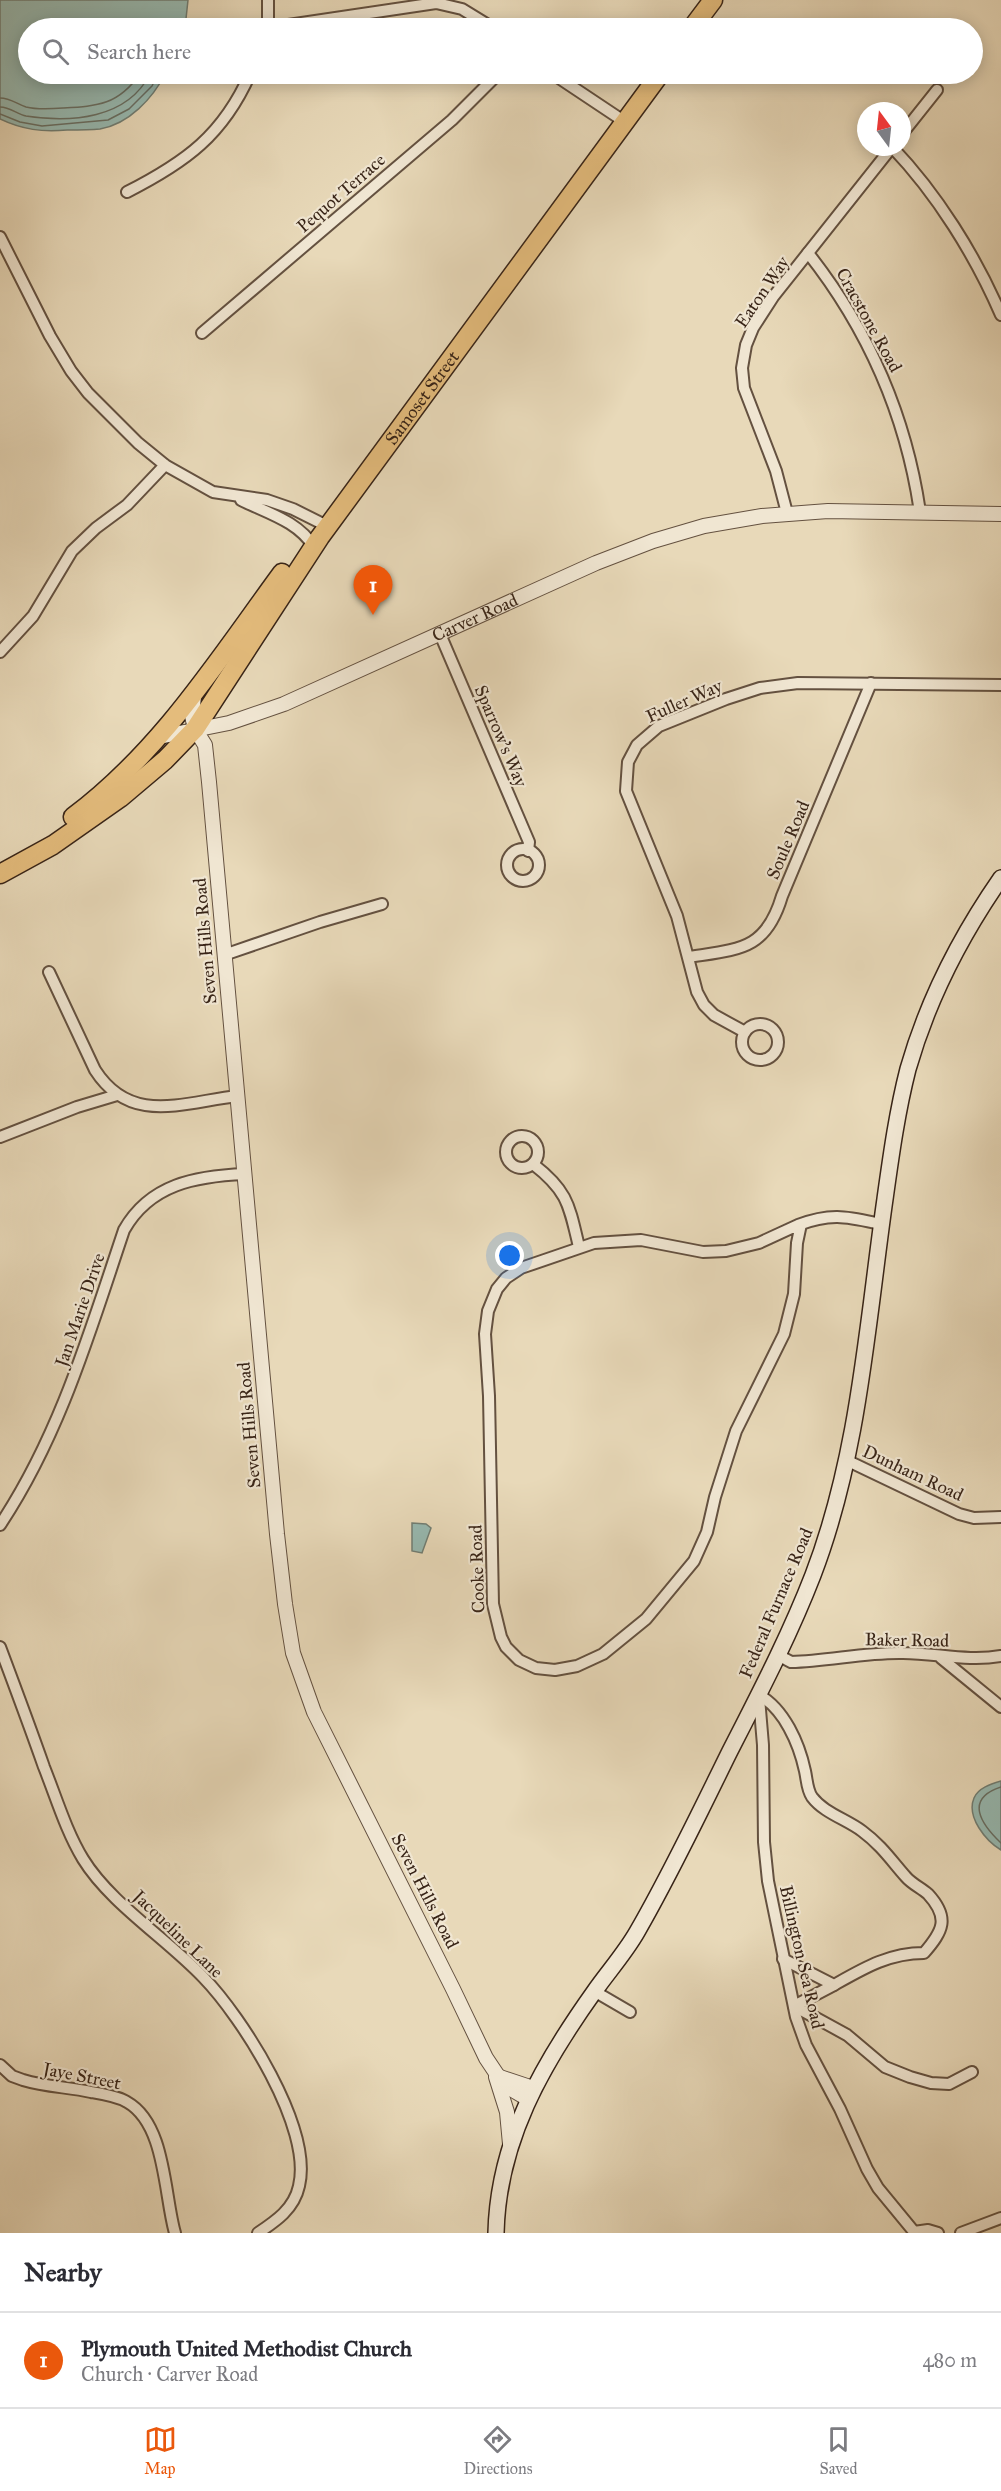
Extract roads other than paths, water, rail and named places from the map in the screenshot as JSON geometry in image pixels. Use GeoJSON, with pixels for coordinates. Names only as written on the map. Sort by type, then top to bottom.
{"type":"FeatureCollection","features":[{"type":"Feature","properties":{"kind":"highway"},"geometry":{"type":"LineString","coordinates":[[686,18],[699,0]]}},
{"type":"Feature","properties":{"kind":"highway"},"geometry":{"type":"LineString","coordinates":[[700,18],[713,0]]}},
{"type":"Feature","properties":{"kind":"highway","name":"Samoset Street"},"geometry":{"type":"LineString","coordinates":[[621,118],[641,84]]}},
{"type":"Feature","properties":{"kind":"highway","name":"Samoset Street"},"geometry":{"type":"LineString","coordinates":[[195,729],[323,524],[621,118],[651,84]]}},
{"type":"Feature","properties":{"kind":"highway","name":"Samoset Street"},"geometry":{"type":"LineString","coordinates":[[194,696],[311,542]]}},
{"type":"Feature","properties":{"kind":"highway"},"geometry":{"type":"LineString","coordinates":[[0,862],[47,836],[83,810],[119,779],[194,696]]}},
{"type":"Feature","properties":{"kind":"highway"},"geometry":{"type":"LineString","coordinates":[[0,874],[40,853],[120,798],[165,760],[195,729]]}},
{"type":"Feature","properties":{"kind":"main road","name":"Federal Furnace Road"},"geometry":{"type":"LineString","coordinates":[[496,2233],[500,2180],[510,2144],[531,2094],[552,2054],[635,1934],[759,1695],[817,1563],[832,1519],[855,1413],[894,1138],[908,1071],[921,1028],[938,985],[956,948],[1001,878]]}},
{"type":"Feature","properties":{"kind":"street"},"geometry":{"type":"LineString","coordinates":[[268,0],[268,18]]}},
{"type":"Feature","properties":{"kind":"street"},"geometry":{"type":"LineString","coordinates":[[335,18],[436,3],[462,9],[477,18]]}},
{"type":"Feature","properties":{"kind":"street"},"geometry":{"type":"LineString","coordinates":[[127,192],[170,169],[208,139],[228,114],[244,84]]}},
{"type":"Feature","properties":{"kind":"street","name":"Pequot Terrace"},"geometry":{"type":"LineString","coordinates":[[202,333],[452,120],[488,84]]}},
{"type":"Feature","properties":{"kind":"street"},"geometry":{"type":"LineString","coordinates":[[568,84],[621,118]]}},
{"type":"Feature","properties":{"kind":"street"},"geometry":{"type":"LineString","coordinates":[[911,123],[937,90]]}},
{"type":"Feature","properties":{"kind":"street","name":"Eaton Way"},"geometry":{"type":"LineString","coordinates":[[787,513],[776,471],[747,401],[742,368],[746,345],[753,328],[808,253],[885,156]]}},
{"type":"Feature","properties":{"kind":"street"},"geometry":{"type":"LineString","coordinates":[[901,156],[917,173],[948,219],[1001,315]]}},
{"type":"Feature","properties":{"kind":"street"},"geometry":{"type":"LineString","coordinates":[[0,237],[50,336],[75,376],[138,443],[165,465],[213,492],[267,500],[293,509],[323,524]]}},
{"type":"Feature","properties":{"kind":"street","name":"Cracstone Road"},"geometry":{"type":"LineString","coordinates":[[808,253],[842,301],[879,366],[899,417],[914,471],[920,512]]}},
{"type":"Feature","properties":{"kind":"street"},"geometry":{"type":"LineString","coordinates":[[0,652],[33,615],[72,551],[96,528],[128,505],[165,465]]}},
{"type":"Feature","properties":{"kind":"street"},"geometry":{"type":"LineString","coordinates":[[227,494],[290,523],[311,542]]}},
{"type":"Feature","properties":{"kind":"street","name":"Carver Road"},"geometry":{"type":"LineString","coordinates":[[195,729],[229,723],[284,704],[596,563],[644,544],[704,526],[787,513],[828,511],[1001,514]]}},
{"type":"Feature","properties":{"kind":"street","name":"Sparrow's Way"},"geometry":{"type":"LineString","coordinates":[[440,634],[529,842],[528,851]]}},
{"type":"Feature","properties":{"kind":"street","name":"Fuller Way"},"geometry":{"type":"LineString","coordinates":[[745,1032],[719,1018],[704,1005],[697,992],[689,957],[671,901],[628,801],[626,771],[637,745],[659,726],[760,688],[798,683],[1001,686]]}},
{"type":"Feature","properties":{"kind":"street","name":"Soule Road"},"geometry":{"type":"LineString","coordinates":[[689,957],[736,948],[756,941],[766,933],[776,916],[782,896],[871,683]]}},
{"type":"Feature","properties":{"kind":"street","name":"Seven Hills Road"},"geometry":{"type":"LineString","coordinates":[[194,696],[192,716],[195,729],[205,745],[277,1534],[293,1653],[315,1712],[496,2075],[504,2085],[531,2094]]}},
{"type":"Feature","properties":{"kind":"street"},"geometry":{"type":"LineString","coordinates":[[159,737],[195,729]]}},
{"type":"Feature","properties":{"kind":"street"},"geometry":{"type":"LineString","coordinates":[[224,955],[310,925],[382,904]]}},
{"type":"Feature","properties":{"kind":"street"},"geometry":{"type":"LineString","coordinates":[[49,972],[95,1070],[104,1084],[117,1095],[129,1102],[158,1107],[238,1096]]}},
{"type":"Feature","properties":{"kind":"street"},"geometry":{"type":"LineString","coordinates":[[0,1137],[77,1107],[117,1095]]}},
{"type":"Feature","properties":{"kind":"street"},"geometry":{"type":"LineString","coordinates":[[533,1164],[552,1178],[563,1194],[579,1247]]}},
{"type":"Feature","properties":{"kind":"street","name":"Jan Marie Drive"},"geometry":{"type":"LineString","coordinates":[[0,1525],[27,1480],[62,1409],[90,1336],[124,1230],[131,1217],[151,1198],[183,1183],[217,1175],[245,1173]]}},
{"type":"Feature","properties":{"kind":"street","name":"Cooke Road"},"geometry":{"type":"LineString","coordinates":[[801,1224],[797,1243],[794,1294],[784,1334],[736,1431],[707,1532],[694,1561],[653,1612],[617,1644],[588,1662],[566,1669],[546,1669],[528,1665],[512,1654],[501,1637],[494,1617],[485,1334],[490,1303],[497,1289],[506,1278],[521,1268],[579,1247],[610,1241],[641,1240],[703,1252],[726,1251],[759,1243],[801,1224],[822,1217],[842,1216],[881,1224]]}},
{"type":"Feature","properties":{"kind":"street","name":"Dunham Road"},"geometry":{"type":"LineString","coordinates":[[846,1460],[959,1514],[974,1518],[1001,1517]]}},
{"type":"Feature","properties":{"kind":"street","name":"Jacqueline Lane"},"geometry":{"type":"LineString","coordinates":[[0,1647],[55,1796],[82,1858],[109,1890],[204,1978],[244,2029],[283,2100],[298,2143],[301,2174],[299,2188],[292,2203],[282,2216],[258,2233]]}},
{"type":"Feature","properties":{"kind":"street","name":"Baker Road"},"geometry":{"type":"LineString","coordinates":[[778,1655],[791,1662],[886,1653],[922,1653],[939,1657],[1001,1656]]}},
{"type":"Feature","properties":{"kind":"street"},"geometry":{"type":"LineString","coordinates":[[939,1657],[947,1660],[1001,1707]]}},
{"type":"Feature","properties":{"kind":"street"},"geometry":{"type":"LineString","coordinates":[[759,1695],[771,1702],[785,1722],[798,1748],[811,1796],[822,1807],[861,1831],[893,1859],[907,1878],[927,1894],[941,1912],[942,1926],[936,1939],[924,1953],[909,1953],[886,1958],[794,2006]]}},
{"type":"Feature","properties":{"kind":"street","name":"Billington Sea Road"},"geometry":{"type":"LineString","coordinates":[[759,1695],[763,1745],[764,1842],[768,1881],[794,2006],[806,2045],[840,2109],[867,2169],[878,2188],[915,2233]]}},
{"type":"Feature","properties":{"kind":"street"},"geometry":{"type":"LineString","coordinates":[[783,1959],[834,1985]]}},
{"type":"Feature","properties":{"kind":"street"},"geometry":{"type":"LineString","coordinates":[[594,1991],[630,2012]]}},
{"type":"Feature","properties":{"kind":"street"},"geometry":{"type":"LineString","coordinates":[[794,2006],[847,2035],[885,2067],[910,2077],[931,2083],[949,2084],[972,2072]]}},
{"type":"Feature","properties":{"kind":"street","name":"Jaye Street"},"geometry":{"type":"LineString","coordinates":[[0,2066],[12,2076],[23,2080],[113,2097],[128,2102],[136,2109],[144,2118],[156,2140],[175,2233]]}},
{"type":"Feature","properties":{"kind":"street"},"geometry":{"type":"LineString","coordinates":[[496,2075],[507,2112],[510,2144]]}},
{"type":"Feature","properties":{"kind":"street"},"geometry":{"type":"LineString","coordinates":[[961,2233],[1001,2218]]}},
{"type":"Feature","properties":{"kind":"street"},"geometry":{"type":"LineString","coordinates":[[915,2233],[928,2230],[938,2233]]}},
{"type":"Feature","properties":{"kind":"water"},"geometry":{"type":"Polygon","coordinates":[[[0,0],[188,0],[186,18],[18,18],[18,84],[159,84],[147,101],[130,116],[121,122],[100,129],[49,131],[25,128],[0,119],[0,0]]]}},
{"type":"Feature","properties":{"kind":"water"},"geometry":{"type":"Polygon","coordinates":[[[412,1523],[426,1524],[431,1528],[422,1553],[412,1551],[412,1523]]]}},
{"type":"Feature","properties":{"kind":"water"},"geometry":{"type":"Polygon","coordinates":[[[1001,1781],[1001,1850],[989,1841],[979,1828],[972,1805],[978,1792],[1001,1781]]]}},
{"type":"Feature","properties":{"kind":"place","name":"Plymouth United Methodist Church"},"geometry":{"type":"Point","coordinates":[373,615]}}]}
